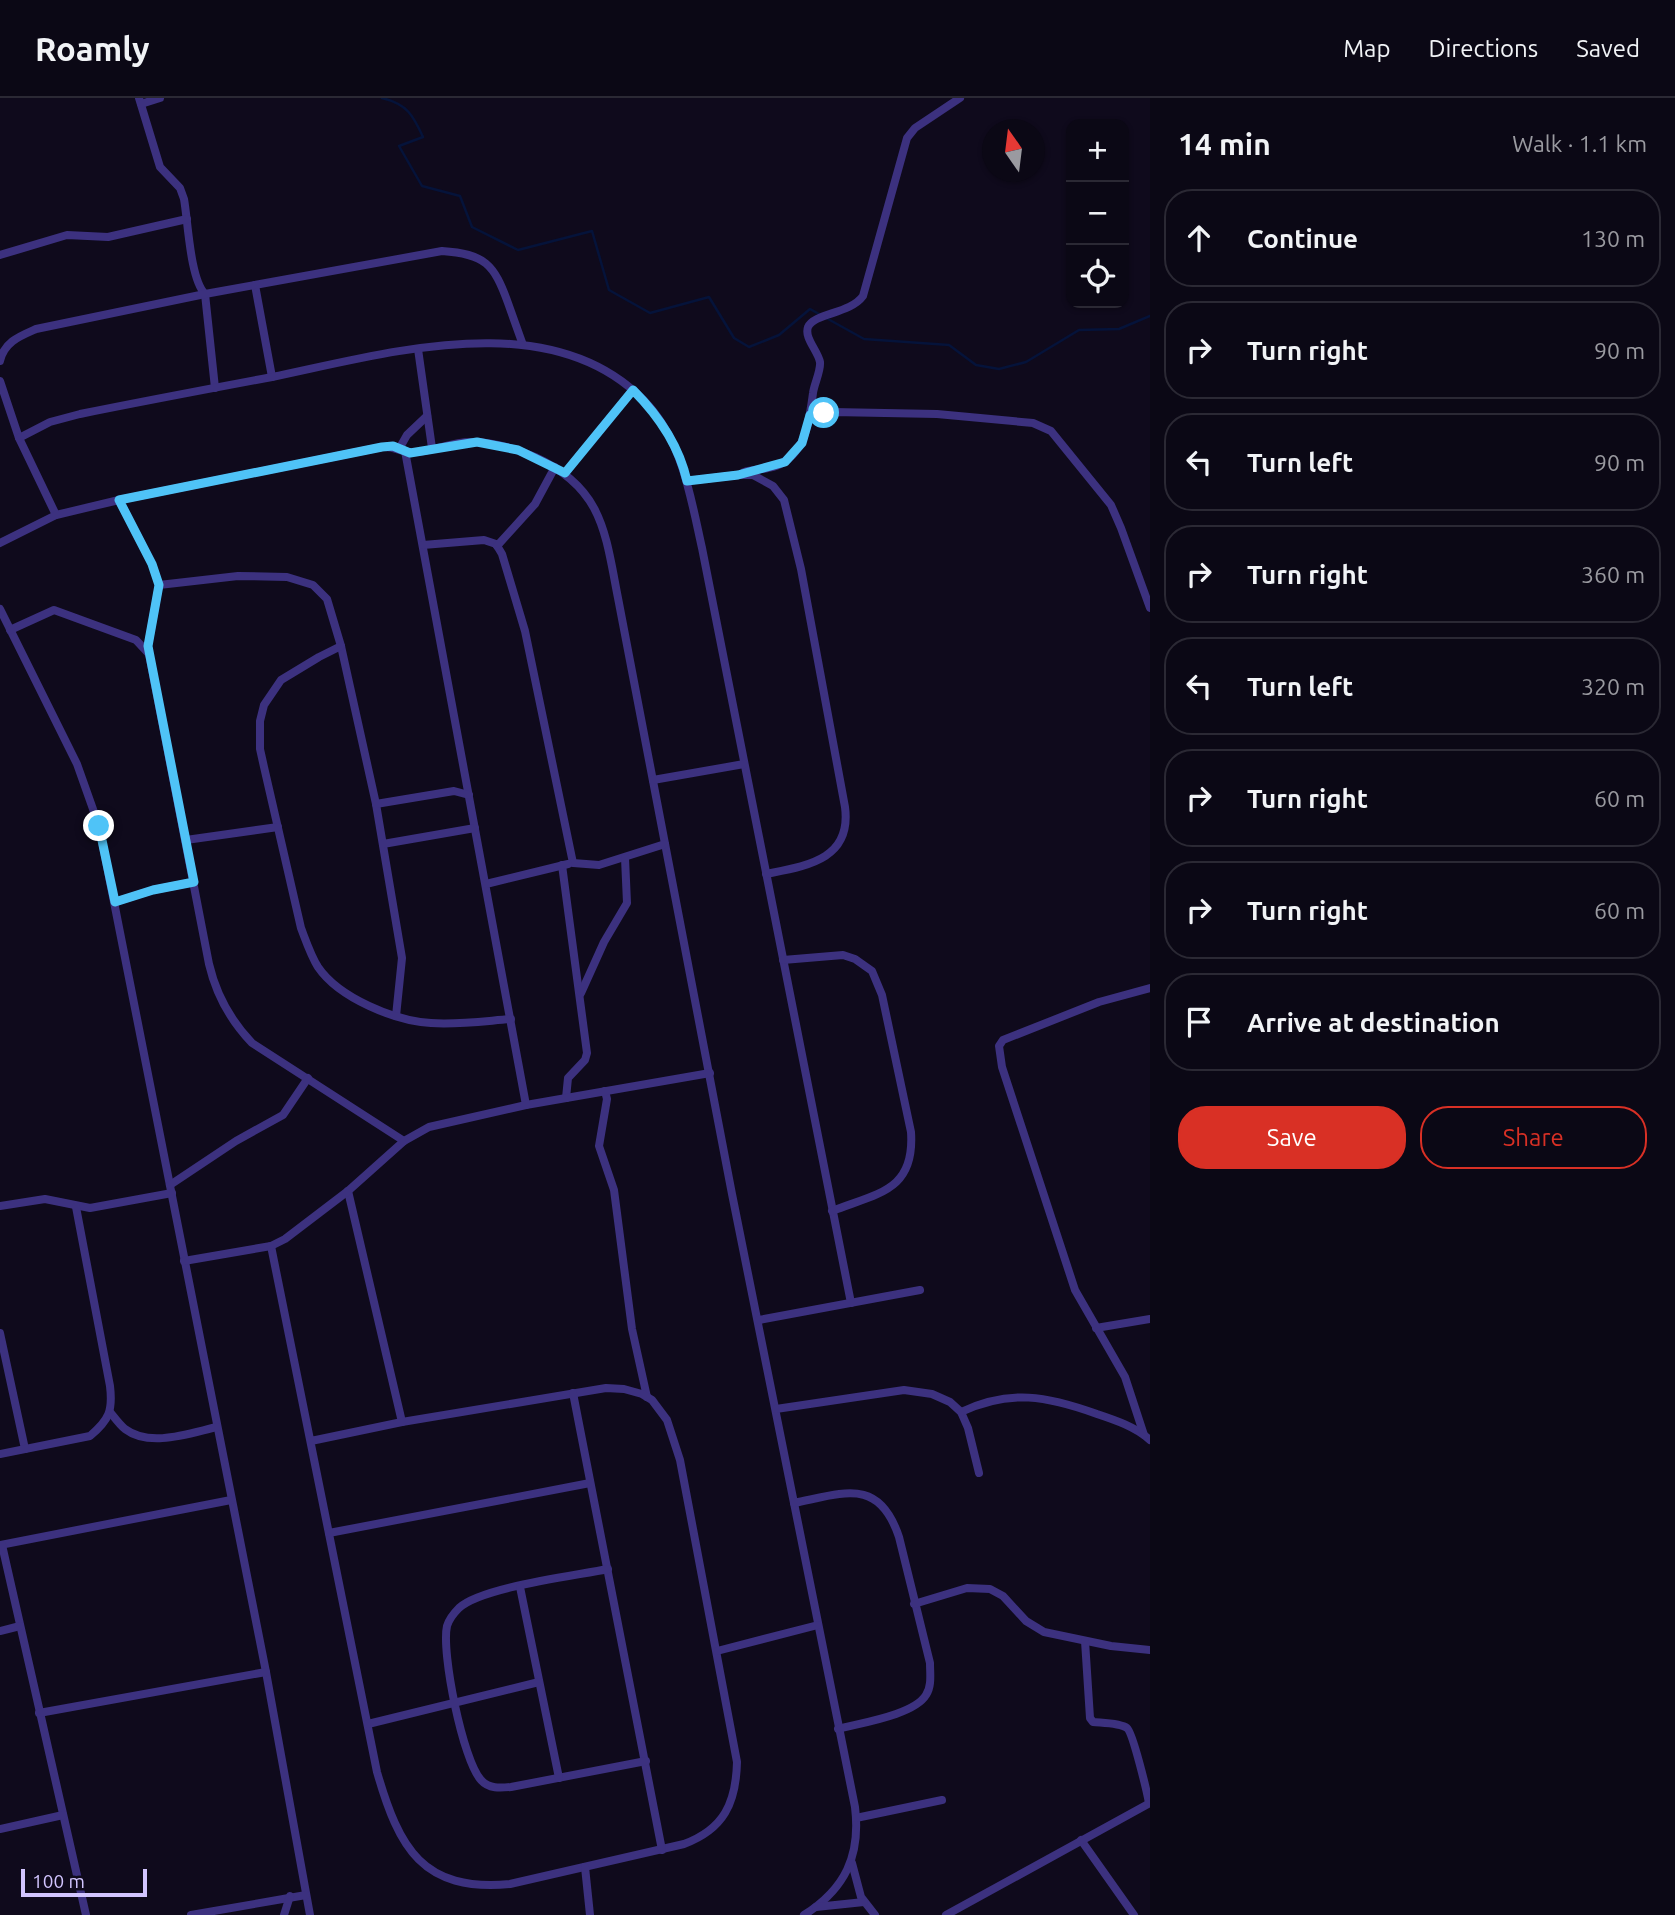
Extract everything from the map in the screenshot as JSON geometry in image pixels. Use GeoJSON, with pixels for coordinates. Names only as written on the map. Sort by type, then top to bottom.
{"type":"FeatureCollection","features":[{"type":"Feature","properties":{"kind":"street"},"geometry":{"type":"LineString","coordinates":[[160,98],[140,101],[156,160],[163,172],[180,188],[198,285],[205,294],[215,388]]}},
{"type":"Feature","properties":{"kind":"street"},"geometry":{"type":"LineString","coordinates":[[738,475],[785,462],[802,443],[820,367],[820,361],[808,337],[809,324],[852,307],[863,296],[907,138],[915,128],[960,98]]}},
{"type":"Feature","properties":{"kind":"street"},"geometry":{"type":"LineString","coordinates":[[0,255],[67,235],[108,237],[187,219]]}},
{"type":"Feature","properties":{"kind":"street"},"geometry":{"type":"LineString","coordinates":[[0,361],[5,348],[12,341],[36,329],[205,294],[442,251],[464,254],[483,261],[496,272],[523,345]]}},
{"type":"Feature","properties":{"kind":"street"},"geometry":{"type":"LineString","coordinates":[[256,285],[272,377]]}},
{"type":"Feature","properties":{"kind":"street"},"geometry":{"type":"LineString","coordinates":[[19,438],[64,418],[418,349],[467,344],[523,345],[548,349],[598,367],[633,390],[650,407],[673,444],[687,481],[850,1303]]}},
{"type":"Feature","properties":{"kind":"street"},"geometry":{"type":"LineString","coordinates":[[418,349],[432,448]]}},
{"type":"Feature","properties":{"kind":"street"},"geometry":{"type":"LineString","coordinates":[[0,381],[19,438],[56,515]]}},
{"type":"Feature","properties":{"kind":"street"},"geometry":{"type":"LineString","coordinates":[[565,473],[633,390]]}},
{"type":"Feature","properties":{"kind":"street"},"geometry":{"type":"LineString","coordinates":[[810,415],[833,412],[937,414],[1033,423],[1051,431],[1111,505],[1150,608]]}},
{"type":"Feature","properties":{"kind":"street"},"geometry":{"type":"LineString","coordinates":[[427,416],[414,427],[402,450],[423,545],[526,1105]]}},
{"type":"Feature","properties":{"kind":"street"},"geometry":{"type":"LineString","coordinates":[[0,543],[56,515],[382,447],[402,450],[477,442],[518,450],[565,473],[581,487],[589,499],[606,537],[856,1818],[852,1863],[858,1891],[875,1915]]}},
{"type":"Feature","properties":{"kind":"street"},"geometry":{"type":"LineString","coordinates":[[497,546],[535,504],[555,467]]}},
{"type":"Feature","properties":{"kind":"street"},"geometry":{"type":"LineString","coordinates":[[687,481],[738,475],[752,475],[766,481],[778,492],[788,510],[801,569],[846,827],[842,838],[825,857],[806,865],[766,874]]}},
{"type":"Feature","properties":{"kind":"street"},"geometry":{"type":"LineString","coordinates":[[119,500],[152,564],[159,585],[148,646],[149,654],[211,971],[226,1010],[252,1042],[404,1141]]}},
{"type":"Feature","properties":{"kind":"street"},"geometry":{"type":"LineString","coordinates":[[423,545],[484,540],[497,546],[502,554],[524,631],[573,863]]}},
{"type":"Feature","properties":{"kind":"street"},"geometry":{"type":"LineString","coordinates":[[159,585],[261,575],[287,577],[307,582],[319,589],[327,599],[341,646],[376,804],[402,958],[396,1016]]}},
{"type":"Feature","properties":{"kind":"street"},"geometry":{"type":"LineString","coordinates":[[0,609],[77,764],[102,836],[266,1672],[310,1915]]}},
{"type":"Feature","properties":{"kind":"street"},"geometry":{"type":"LineString","coordinates":[[10,630],[54,610],[130,638],[149,654]]}},
{"type":"Feature","properties":{"kind":"street"},"geometry":{"type":"LineString","coordinates":[[341,646],[282,680],[273,689],[261,713],[260,749],[301,928],[317,966],[330,981],[359,1001],[396,1016],[427,1023],[511,1019]]}},
{"type":"Feature","properties":{"kind":"street"},"geometry":{"type":"LineString","coordinates":[[653,780],[744,764]]}},
{"type":"Feature","properties":{"kind":"street"},"geometry":{"type":"LineString","coordinates":[[376,804],[454,791],[469,795]]}},
{"type":"Feature","properties":{"kind":"street"},"geometry":{"type":"LineString","coordinates":[[186,840],[278,827]]}},
{"type":"Feature","properties":{"kind":"street"},"geometry":{"type":"LineString","coordinates":[[383,844],[475,828]]}},
{"type":"Feature","properties":{"kind":"street"},"geometry":{"type":"LineString","coordinates":[[486,884],[573,863],[599,865],[665,844]]}},
{"type":"Feature","properties":{"kind":"street"},"geometry":{"type":"LineString","coordinates":[[581,993],[604,942],[626,903],[625,858]]}},
{"type":"Feature","properties":{"kind":"street"},"geometry":{"type":"LineString","coordinates":[[562,865],[581,993],[587,1056],[568,1077],[566,1098]]}},
{"type":"Feature","properties":{"kind":"street"},"geometry":{"type":"LineString","coordinates":[[115,902],[153,890],[194,882]]}},
{"type":"Feature","properties":{"kind":"street"},"geometry":{"type":"LineString","coordinates":[[783,960],[843,955],[855,959],[872,971],[882,995],[911,1132],[911,1152],[901,1180],[887,1190],[832,1211]]}},
{"type":"Feature","properties":{"kind":"street"},"geometry":{"type":"LineString","coordinates":[[1147,1438],[1125,1377],[1079,1298],[1067,1269],[1002,1067],[999,1046],[1003,1040],[1098,1002],[1150,988]]}},
{"type":"Feature","properties":{"kind":"street"},"geometry":{"type":"LineString","coordinates":[[184,1261],[271,1246],[285,1239],[348,1191],[404,1141],[429,1127],[526,1105],[710,1073]]}},
{"type":"Feature","properties":{"kind":"street"},"geometry":{"type":"LineString","coordinates":[[0,1206],[45,1199],[90,1208],[171,1189],[236,1141],[283,1115],[308,1078]]}},
{"type":"Feature","properties":{"kind":"street"},"geometry":{"type":"LineString","coordinates":[[606,1091],[599,1146],[614,1190],[632,1329],[647,1397]]}},
{"type":"Feature","properties":{"kind":"street"},"geometry":{"type":"LineString","coordinates":[[348,1191],[402,1422]]}},
{"type":"Feature","properties":{"kind":"street"},"geometry":{"type":"LineString","coordinates":[[0,1454],[90,1436],[100,1428],[110,1412],[110,1386],[76,1207]]}},
{"type":"Feature","properties":{"kind":"street"},"geometry":{"type":"LineString","coordinates":[[271,1246],[377,1772],[399,1834],[414,1854],[434,1872],[457,1882],[485,1886],[510,1884],[662,1850],[694,1840],[706,1833],[730,1807],[737,1785],[737,1762],[676,1445],[663,1414],[647,1397],[624,1389],[606,1388],[402,1422],[311,1441]]}},
{"type":"Feature","properties":{"kind":"street"},"geometry":{"type":"LineString","coordinates":[[759,1320],[920,1290]]}},
{"type":"Feature","properties":{"kind":"street"},"geometry":{"type":"LineString","coordinates":[[1096,1328],[1150,1319]]}},
{"type":"Feature","properties":{"kind":"street"},"geometry":{"type":"LineString","coordinates":[[0,1333],[25,1449]]}},
{"type":"Feature","properties":{"kind":"street"},"geometry":{"type":"LineString","coordinates":[[776,1409],[904,1390],[932,1394],[950,1402],[961,1412],[968,1428],[979,1473]]}},
{"type":"Feature","properties":{"kind":"street"},"geometry":{"type":"LineString","coordinates":[[573,1393],[662,1850]]}},
{"type":"Feature","properties":{"kind":"street"},"geometry":{"type":"LineString","coordinates":[[961,1412],[995,1399],[1019,1396],[1044,1398],[1106,1417],[1147,1438]]}},
{"type":"Feature","properties":{"kind":"street"},"geometry":{"type":"LineString","coordinates":[[110,1412],[127,1431],[149,1438],[217,1427]]}},
{"type":"Feature","properties":{"kind":"street"},"geometry":{"type":"LineString","coordinates":[[329,1533],[590,1483]]}},
{"type":"Feature","properties":{"kind":"street"},"geometry":{"type":"LineString","coordinates":[[794,1503],[853,1493],[869,1495],[893,1519],[930,1663],[930,1682],[921,1702],[906,1710],[838,1729]]}},
{"type":"Feature","properties":{"kind":"street"},"geometry":{"type":"LineString","coordinates":[[86,1915],[1,1545],[232,1500]]}},
{"type":"Feature","properties":{"kind":"street"},"geometry":{"type":"LineString","coordinates":[[608,1569],[477,1597],[461,1606],[452,1615],[447,1626],[446,1650],[454,1702],[475,1772],[485,1784],[498,1788],[646,1761]]}},
{"type":"Feature","properties":{"kind":"street"},"geometry":{"type":"LineString","coordinates":[[520,1587],[559,1777]]}},
{"type":"Feature","properties":{"kind":"street"},"geometry":{"type":"LineString","coordinates":[[914,1604],[967,1588],[990,1589],[1003,1595],[1018,1614],[1034,1627],[1056,1637],[1150,1650]]}},
{"type":"Feature","properties":{"kind":"street"},"geometry":{"type":"LineString","coordinates":[[717,1651],[818,1625]]}},
{"type":"Feature","properties":{"kind":"street"},"geometry":{"type":"LineString","coordinates":[[0,1631],[20,1626]]}},
{"type":"Feature","properties":{"kind":"street"},"geometry":{"type":"LineString","coordinates":[[946,1915],[1150,1803],[1129,1731],[1124,1727],[1093,1722],[1090,1718],[1085,1641]]}},
{"type":"Feature","properties":{"kind":"street"},"geometry":{"type":"LineString","coordinates":[[39,1713],[266,1672]]}},
{"type":"Feature","properties":{"kind":"street"},"geometry":{"type":"LineString","coordinates":[[368,1724],[539,1682]]}},
{"type":"Feature","properties":{"kind":"street"},"geometry":{"type":"LineString","coordinates":[[856,1818],[942,1800]]}},
{"type":"Feature","properties":{"kind":"street"},"geometry":{"type":"LineString","coordinates":[[0,1829],[63,1815]]}},
{"type":"Feature","properties":{"kind":"street"},"geometry":{"type":"LineString","coordinates":[[1081,1840],[1134,1915]]}},
{"type":"Feature","properties":{"kind":"street"},"geometry":{"type":"LineString","coordinates":[[804,1915],[816,1907],[845,1876],[852,1863]]}},
{"type":"Feature","properties":{"kind":"street"},"geometry":{"type":"LineString","coordinates":[[585,1867],[590,1915]]}},
{"type":"Feature","properties":{"kind":"street"},"geometry":{"type":"LineString","coordinates":[[191,1915],[306,1895]]}},
{"type":"Feature","properties":{"kind":"street"},"geometry":{"type":"LineString","coordinates":[[284,1915],[290,1896]]}},
{"type":"Feature","properties":{"kind":"street"},"geometry":{"type":"LineString","coordinates":[[816,1907],[864,1902]]}},
{"type":"Feature","properties":{"kind":"waterway"},"geometry":{"type":"LineString","coordinates":[[382,98],[408,111],[423,137],[399,146],[422,186],[460,196],[472,227],[518,250],[592,231],[609,290],[650,313],[709,297],[734,338],[749,347],[779,335],[810,309],[864,339],[949,345],[976,365],[999,369],[1026,362],[1079,330],[1119,329],[1150,316]]}},
{"type":"Feature","properties":{"kind":"route"},"geometry":{"type":"LineString","coordinates":[[99,826],[115,902],[153,890],[194,882],[148,646],[159,585],[152,564],[119,500],[393,446],[410,453],[468,442],[487,443],[518,450],[565,473],[633,390],[662,424],[687,481],[738,475],[785,462],[802,443],[810,415],[824,413]]}}]}
